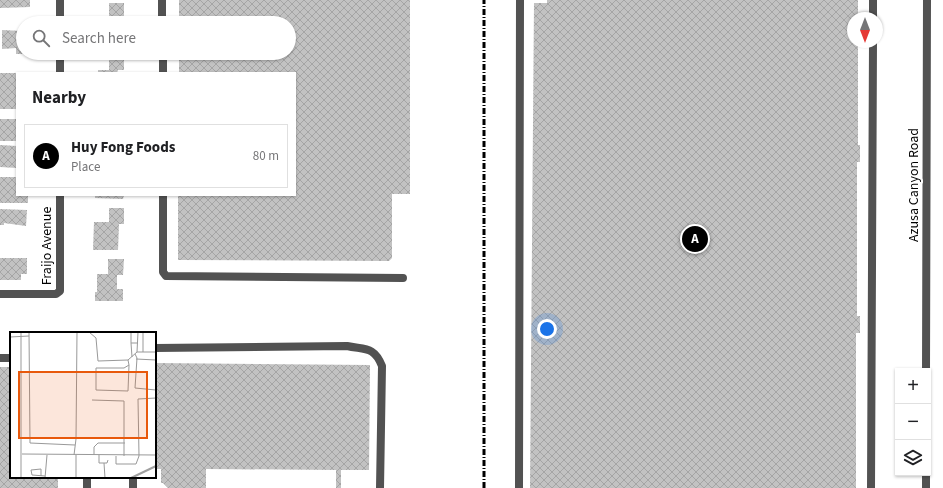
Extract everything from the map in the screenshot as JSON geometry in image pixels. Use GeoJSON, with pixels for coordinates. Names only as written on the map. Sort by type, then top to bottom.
{"type":"FeatureCollection","features":[{"type":"Feature","properties":{"kind":"street"},"geometry":{"type":"LineString","coordinates":[[60,0],[60,16]]}},
{"type":"Feature","properties":{"kind":"street"},"geometry":{"type":"LineString","coordinates":[[162,0],[162,16]]}},
{"type":"Feature","properties":{"kind":"street"},"geometry":{"type":"LineString","coordinates":[[519,488],[520,0]]}},
{"type":"Feature","properties":{"kind":"street"},"geometry":{"type":"LineString","coordinates":[[873,0],[873,12]]}},
{"type":"Feature","properties":{"kind":"street","name":"Azusa Canyon Road"},"geometry":{"type":"LineString","coordinates":[[926,368],[927,0]]}},
{"type":"Feature","properties":{"kind":"street"},"geometry":{"type":"LineString","coordinates":[[871,488],[873,48]]}},
{"type":"Feature","properties":{"kind":"street"},"geometry":{"type":"LineString","coordinates":[[60,60],[60,72]]}},
{"type":"Feature","properties":{"kind":"street"},"geometry":{"type":"LineString","coordinates":[[162,60],[163,72]]}},
{"type":"Feature","properties":{"kind":"street","name":"Fraijo Avenue"},"geometry":{"type":"LineString","coordinates":[[0,294],[56,294],[60,292],[60,196]]}},
{"type":"Feature","properties":{"kind":"street"},"geometry":{"type":"LineString","coordinates":[[163,196],[164,272],[166,276],[403,278]]}},
{"type":"Feature","properties":{"kind":"street"},"geometry":{"type":"LineString","coordinates":[[156,348],[347,346],[371,351],[378,356],[382,366],[380,488]]}},
{"type":"Feature","properties":{"kind":"street"},"geometry":{"type":"LineString","coordinates":[[926,476],[926,488]]}},
{"type":"Feature","properties":{"kind":"street"},"geometry":{"type":"LineString","coordinates":[[132,478],[133,488]]}},
{"type":"Feature","properties":{"kind":"building"},"geometry":{"type":"Polygon","coordinates":[[[0,0],[30,0],[30,7],[0,8],[0,0]]]}},
{"type":"Feature","properties":{"kind":"building"},"geometry":{"type":"Polygon","coordinates":[[[179,0],[410,0],[410,194],[392,194],[392,258],[389,261],[178,260],[178,196],[296,196],[296,72],[179,72],[179,60],[296,60],[296,16],[179,16],[179,0]]]}},
{"type":"Feature","properties":{"kind":"building"},"geometry":{"type":"Polygon","coordinates":[[[547,0],[858,0],[858,12],[847,12],[847,48],[858,48],[858,145],[860,145],[860,162],[857,162],[857,316],[860,316],[860,333],[856,333],[856,488],[530,488],[534,3],[547,3],[547,0]]]}},
{"type":"Feature","properties":{"kind":"building"},"geometry":{"type":"Polygon","coordinates":[[[109,3],[124,3],[124,16],[109,16],[109,3]]]}},
{"type":"Feature","properties":{"kind":"building"},"geometry":{"type":"Polygon","coordinates":[[[2,30],[16,31],[16,48],[2,49],[2,30]]]}},
{"type":"Feature","properties":{"kind":"building"},"geometry":{"type":"Polygon","coordinates":[[[109,60],[124,60],[124,70],[118,70],[117,72],[98,72],[98,70],[109,70],[109,60]]]}},
{"type":"Feature","properties":{"kind":"building"},"geometry":{"type":"Polygon","coordinates":[[[0,73],[16,73],[16,109],[0,109],[0,73]]]}},
{"type":"Feature","properties":{"kind":"building"},"geometry":{"type":"Polygon","coordinates":[[[0,119],[16,119],[16,141],[0,141],[0,119]]]}},
{"type":"Feature","properties":{"kind":"building"},"geometry":{"type":"Polygon","coordinates":[[[0,145],[16,146],[16,168],[0,167],[0,145]]]}},
{"type":"Feature","properties":{"kind":"building"},"geometry":{"type":"Polygon","coordinates":[[[0,177],[16,177],[16,196],[28,196],[28,203],[0,203],[0,177]]]}},
{"type":"Feature","properties":{"kind":"building"},"geometry":{"type":"Polygon","coordinates":[[[95,196],[124,196],[123,199],[95,198],[95,196]]]}},
{"type":"Feature","properties":{"kind":"building"},"geometry":{"type":"Polygon","coordinates":[[[109,208],[124,208],[124,224],[119,224],[118,250],[93,250],[94,222],[109,222],[109,208]]]}},
{"type":"Feature","properties":{"kind":"building"},"geometry":{"type":"Polygon","coordinates":[[[0,209],[27,210],[26,226],[4,223],[4,225],[0,225],[0,209]]]}},
{"type":"Feature","properties":{"kind":"building"},"geometry":{"type":"Polygon","coordinates":[[[0,258],[27,258],[27,274],[21,274],[21,280],[0,280],[0,258]]]}},
{"type":"Feature","properties":{"kind":"building"},"geometry":{"type":"Polygon","coordinates":[[[108,259],[124,259],[123,275],[117,275],[117,289],[123,289],[123,301],[95,301],[95,292],[97,292],[97,274],[108,274],[108,259]]]}},
{"type":"Feature","properties":{"kind":"building"},"geometry":{"type":"Polygon","coordinates":[[[156,363],[370,365],[369,470],[341,470],[341,488],[336,488],[336,470],[206,469],[206,488],[168,488],[161,483],[161,469],[156,469],[156,363]]]}},
{"type":"Feature","properties":{"kind":"building"},"geometry":{"type":"Polygon","coordinates":[[[0,367],[10,367],[10,478],[58,478],[58,488],[0,488],[0,367]]]}},
{"type":"Feature","properties":{"kind":"railway"},"geometry":{"type":"LineString","coordinates":[[484,0],[484,488]]}},
{"type":"Feature","properties":{"kind":"place","name":"Huy Fong Foods"},"geometry":{"type":"Point","coordinates":[695,239]}}]}
